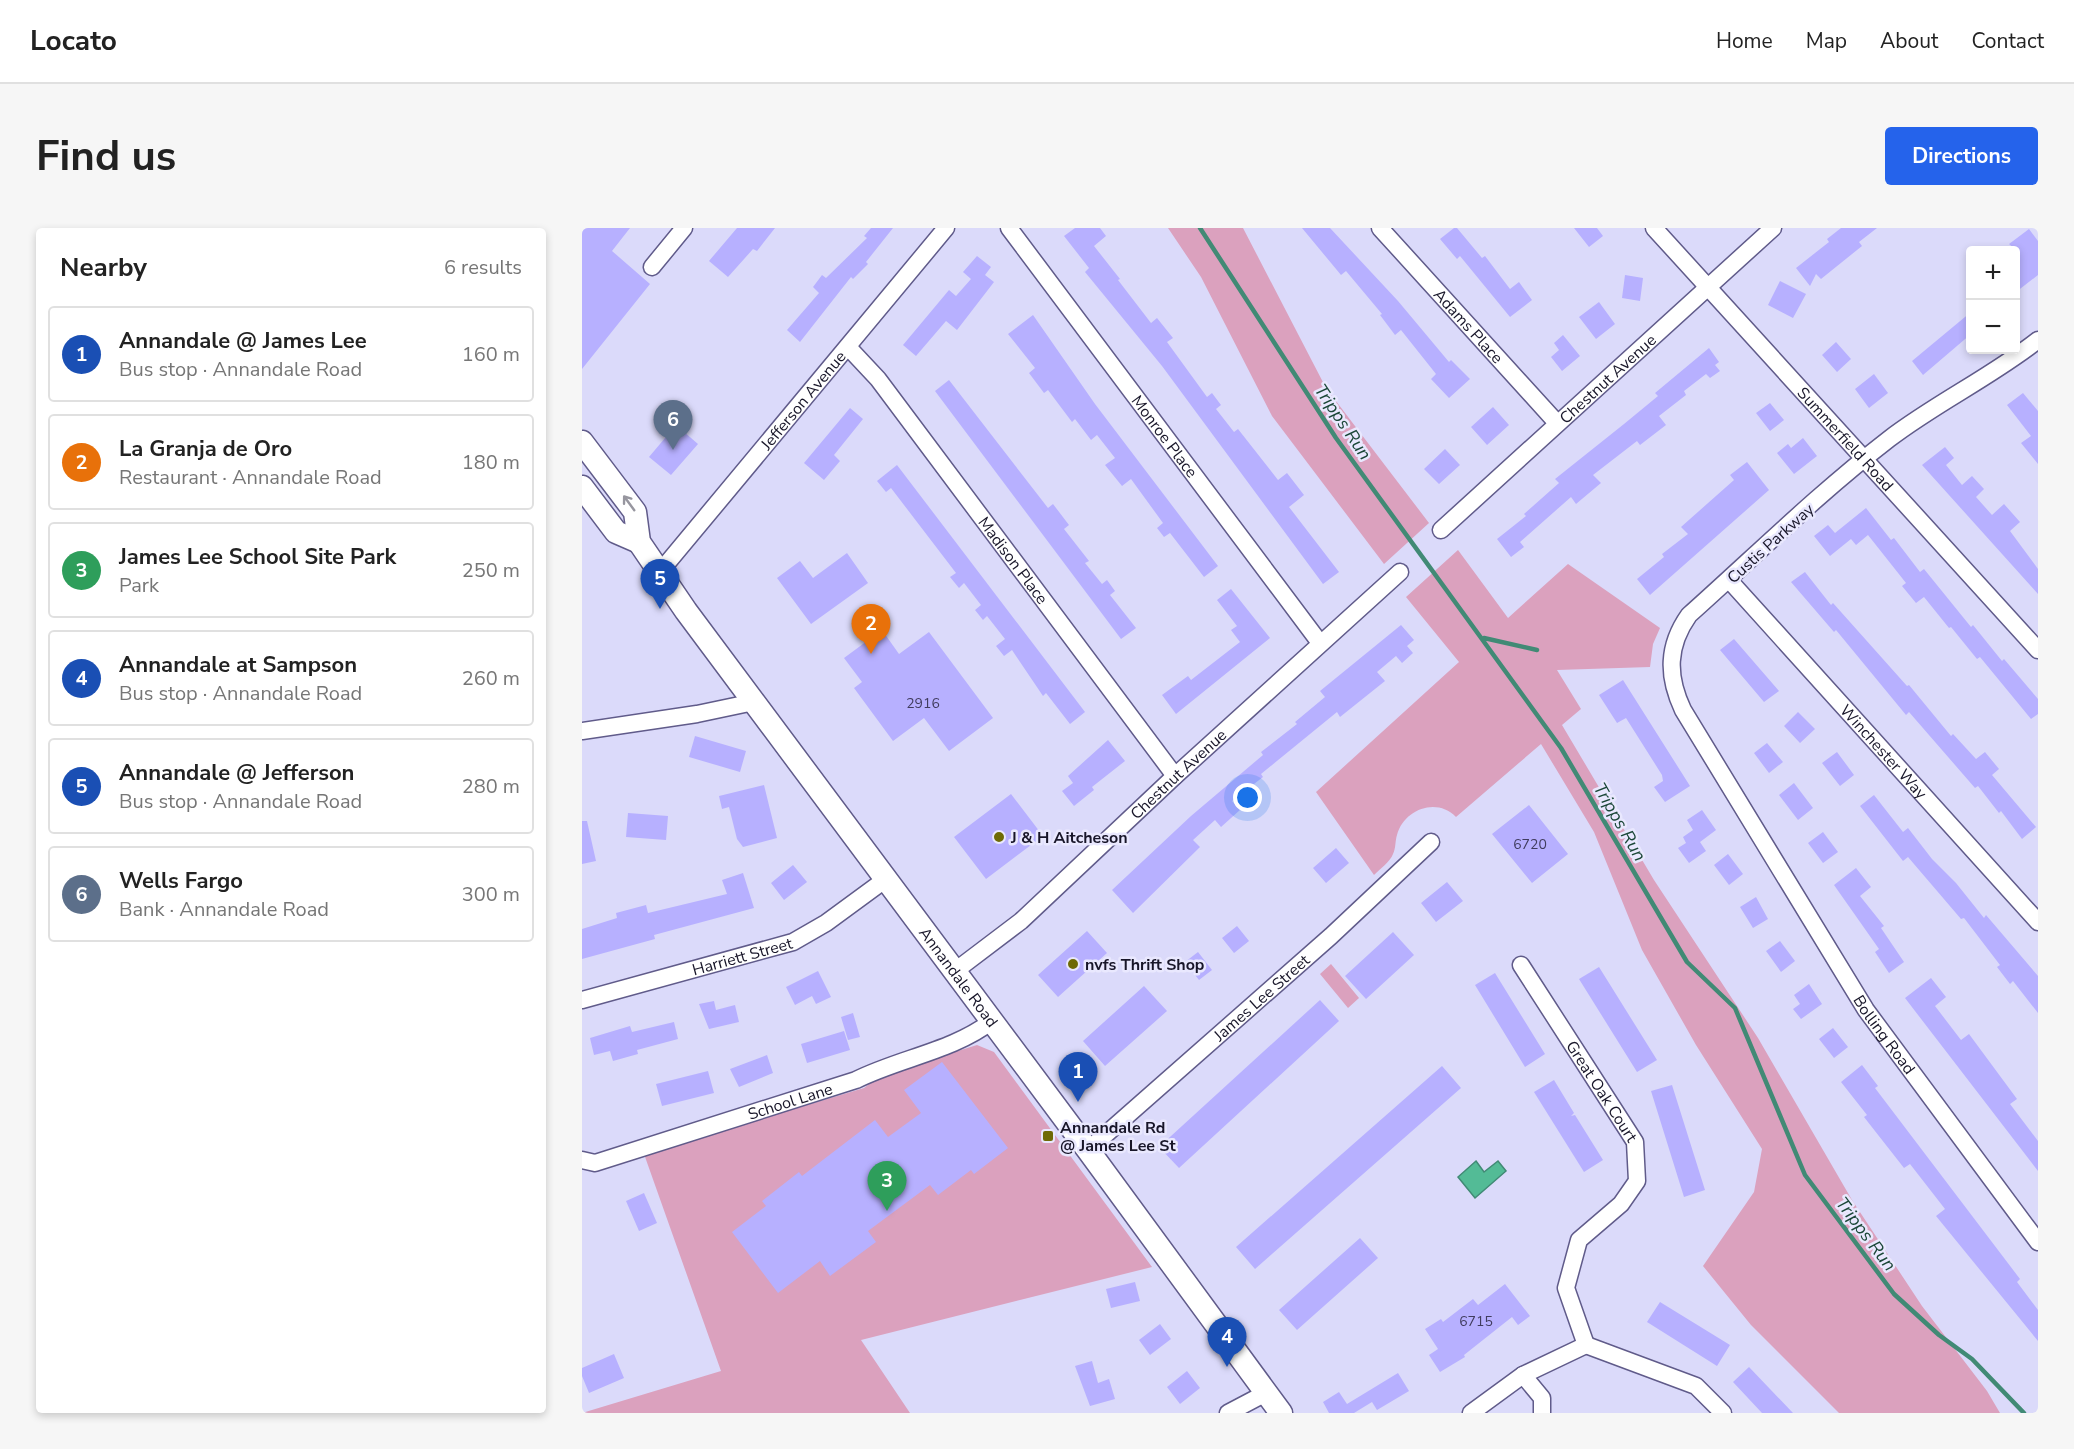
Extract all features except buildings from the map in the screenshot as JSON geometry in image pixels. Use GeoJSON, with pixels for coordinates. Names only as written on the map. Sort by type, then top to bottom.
{"type":"FeatureCollection","features":[{"type":"Feature","properties":{"kind":"main road","name":"Annandale Road"},"geometry":{"type":"LineString","coordinates":[[582,442],[635,512],[639,542],[659,573],[1281,1413]]}},
{"type":"Feature","properties":{"kind":"main road","name":"Annandale Road"},"geometry":{"type":"LineString","coordinates":[[582,487],[616,532],[639,542]]}},
{"type":"Feature","properties":{"kind":"street"},"geometry":{"type":"LineString","coordinates":[[652,267],[684,228]]}},
{"type":"Feature","properties":{"kind":"street","name":"Jefferson Avenue"},"geometry":{"type":"LineString","coordinates":[[659,573],[946,228]]}},
{"type":"Feature","properties":{"kind":"street","name":"Monroe Place"},"geometry":{"type":"LineString","coordinates":[[1010,228],[1320,644]]}},
{"type":"Feature","properties":{"kind":"street","name":"Adams Place"},"geometry":{"type":"LineString","coordinates":[[1380,228],[1557,423]]}},
{"type":"Feature","properties":{"kind":"street","name":"Summerfield Road"},"geometry":{"type":"LineString","coordinates":[[1654,228],[2038,650]]}},
{"type":"Feature","properties":{"kind":"street","name":"Chestnut Avenue"},"geometry":{"type":"LineString","coordinates":[[1441,530],[1773,228]]}},
{"type":"Feature","properties":{"kind":"street","name":"Madison Place"},"geometry":{"type":"LineString","coordinates":[[848,347],[878,380],[1175,776]]}},
{"type":"Feature","properties":{"kind":"street","name":"Custis Parkway"},"geometry":{"type":"LineString","coordinates":[[1749,817],[1683,710],[1671,675],[1672,650],[1680,628],[1689,615],[1890,438],[2035,349]]}},
{"type":"Feature","properties":{"kind":"street","name":"Chestnut Avenue"},"geometry":{"type":"LineString","coordinates":[[955,971],[1021,921],[1175,776],[1400,572]]}},
{"type":"Feature","properties":{"kind":"street","name":"Winchester Way"},"geometry":{"type":"LineString","coordinates":[[1729,580],[2038,922]]}},
{"type":"Feature","properties":{"kind":"street"},"geometry":{"type":"LineString","coordinates":[[582,731],[697,714],[754,702]]}},
{"type":"Feature","properties":{"kind":"street","name":"Bolling Road"},"geometry":{"type":"LineString","coordinates":[[1749,817],[1866,1010],[2038,1242]]}},
{"type":"Feature","properties":{"kind":"street","name":"James Lee Street"},"geometry":{"type":"LineString","coordinates":[[1088,1150],[1331,936],[1431,842]]}},
{"type":"Feature","properties":{"kind":"street","name":"Harriett Street"},"geometry":{"type":"LineString","coordinates":[[582,1000],[793,942],[826,923],[886,879]]}},
{"type":"Feature","properties":{"kind":"street","name":"Great Oak Court"},"geometry":{"type":"LineString","coordinates":[[1521,965],[1635,1142],[1637,1181],[1621,1204],[1579,1240],[1566,1288],[1587,1345]]}},
{"type":"Feature","properties":{"kind":"street","name":"School Lane"},"geometry":{"type":"LineString","coordinates":[[582,1160],[595,1163],[856,1080],[885,1066],[970,1036],[992,1021]]}},
{"type":"Feature","properties":{"kind":"street"},"geometry":{"type":"LineString","coordinates":[[1470,1413],[1523,1375],[1587,1345],[1696,1386],[1723,1413]]}},
{"type":"Feature","properties":{"kind":"street"},"geometry":{"type":"LineString","coordinates":[[1523,1375],[1542,1398],[1542,1413]]}},
{"type":"Feature","properties":{"kind":"street"},"geometry":{"type":"LineString","coordinates":[[1228,1413],[1266,1393]]}},
{"type":"Feature","properties":{"kind":"shaded area"},"geometry":{"type":"Polygon","coordinates":[[[1168,228],[1243,228],[1326,388],[1429,523],[1384,564],[1272,416],[1201,277],[1168,228]]]}},
{"type":"Feature","properties":{"kind":"shaded area"},"geometry":{"type":"Polygon","coordinates":[[[1458,550],[1508,618],[1568,564],[1660,628],[1653,644],[1650,667],[1557,670],[1581,709],[1562,725],[1654,880],[1758,1038],[1852,1200],[1922,1306],[1987,1391],[2000,1413],[1839,1413],[1751,1325],[1703,1266],[1754,1192],[1762,1149],[1696,1045],[1642,950],[1594,832],[1541,744],[1456,817],[1448,811],[1431,807],[1422,809],[1407,818],[1397,835],[1392,857],[1374,875],[1316,792],[1459,662],[1406,597],[1458,550]]]}},
{"type":"Feature","properties":{"kind":"shaded area"},"geometry":{"type":"Polygon","coordinates":[[[1331,964],[1359,998],[1348,1008],[1320,974],[1331,964]]]}},
{"type":"Feature","properties":{"kind":"shaded area"},"geometry":{"type":"Polygon","coordinates":[[[977,1045],[994,1052],[1152,1267],[861,1340],[910,1413],[582,1413],[721,1371],[644,1154],[864,1088],[881,1075],[977,1045]]]}},
{"type":"Feature","properties":{"kind":"shaded area"},"geometry":{"type":"Polygon","coordinates":[[[1476,1161],[1484,1172],[1498,1161],[1506,1171],[1475,1198],[1458,1177],[1476,1161]]]}},
{"type":"Feature","properties":{"kind":"waterway","name":"Tripps Run"},"geometry":{"type":"LineString","coordinates":[[1200,228],[1336,438],[1561,748],[1687,962],[1735,1008],[1805,1175],[1894,1294],[1939,1335],[1972,1359],[2024,1413]]}},
{"type":"Feature","properties":{"kind":"waterway"},"geometry":{"type":"LineString","coordinates":[[1484,638],[1537,650]]}},
{"type":"Feature","properties":{"kind":"place","name":"Wells Fargo"},"geometry":{"type":"Point","coordinates":[673,450]}},
{"type":"Feature","properties":{"kind":"place","name":"Annandale @ Jefferson"},"geometry":{"type":"Point","coordinates":[660,609]}},
{"type":"Feature","properties":{"kind":"place","name":"La Granja de Oro"},"geometry":{"type":"Point","coordinates":[871,654]}},
{"type":"Feature","properties":{"kind":"place","name":"J & H Aitcheson"},"geometry":{"type":"Point","coordinates":[999,837]}},
{"type":"Feature","properties":{"kind":"place","name":"nvfs Thrift Shop"},"geometry":{"type":"Point","coordinates":[1073,964]}},
{"type":"Feature","properties":{"kind":"place","name":"Annandale @ James Lee"},"geometry":{"type":"Point","coordinates":[1078,1102]}},
{"type":"Feature","properties":{"kind":"place","name":"Annandale Rd @ James Lee St"},"geometry":{"type":"Point","coordinates":[1048,1136]}},
{"type":"Feature","properties":{"kind":"place","name":"James Lee School Site Park"},"geometry":{"type":"Point","coordinates":[887,1211]}},
{"type":"Feature","properties":{"kind":"place","name":"Annandale at Sampson"},"geometry":{"type":"Point","coordinates":[1227,1367]}}]}
